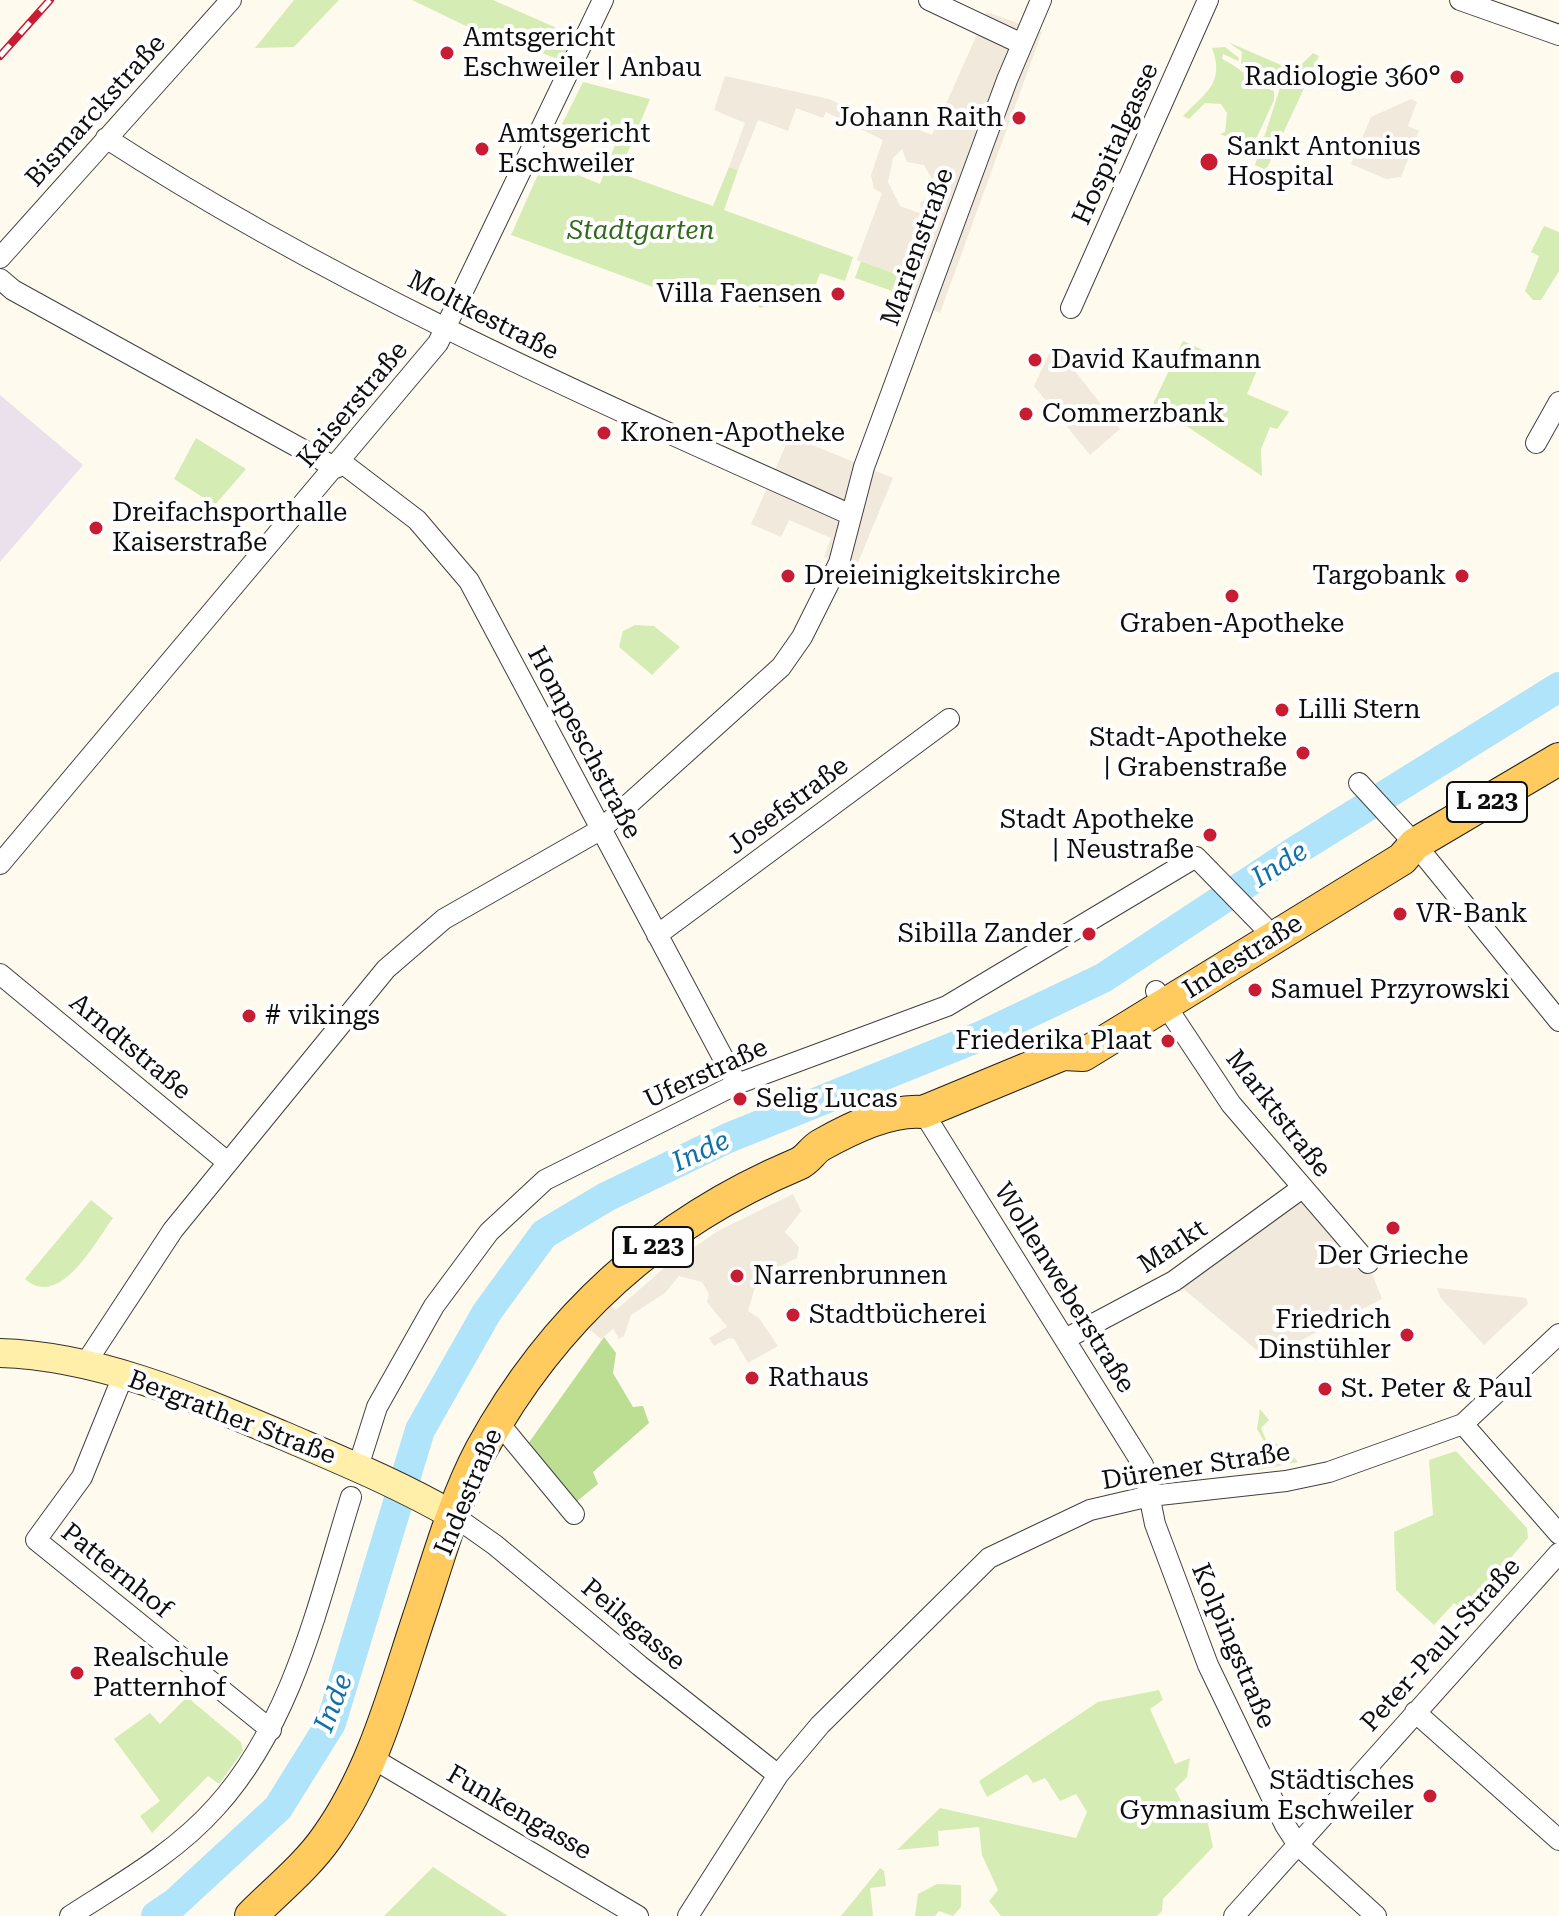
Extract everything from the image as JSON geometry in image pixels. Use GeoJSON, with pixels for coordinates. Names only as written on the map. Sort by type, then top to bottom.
{"type":"FeatureCollection","features":[{"type":"Feature","properties":{"kind":"main road","name":"Indestraße"},"geometry":{"type":"LineString","coordinates":[[251,1916],[326,1839],[372,1758],[443,1510],[532,1368],[593,1296],[646,1252],[712,1208],[803,1162],[818,1146],[903,1110],[923,1112],[1063,1054],[1083,1055],[1264,925],[1393,846],[1415,844],[1559,759]]}},
{"type":"Feature","properties":{"kind":"main road","name":"Bergrather Straße"},"geometry":{"type":"LineString","coordinates":[[0,1353],[43,1355],[85,1364],[225,1411],[367,1472],[443,1510]]}},
{"type":"Feature","properties":{"kind":"street","name":"Bismarckstraße"},"geometry":{"type":"LineString","coordinates":[[0,258],[231,0]]}},
{"type":"Feature","properties":{"kind":"street","name":"Kaiserstraße"},"geometry":{"type":"LineString","coordinates":[[0,864],[152,680],[339,465],[448,328],[603,0]]}},
{"type":"Feature","properties":{"kind":"street"},"geometry":{"type":"LineString","coordinates":[[929,0],[1022,44]]}},
{"type":"Feature","properties":{"kind":"street","name":"Marienstraße"},"geometry":{"type":"LineString","coordinates":[[85,1364],[173,1230],[226,1161],[386,969],[444,919],[600,830],[781,667],[802,637],[839,563],[845,546],[849,514],[1022,44],[1041,0]]}},
{"type":"Feature","properties":{"kind":"street","name":"Hospitalgasse"},"geometry":{"type":"LineString","coordinates":[[1071,308],[1208,0]]}},
{"type":"Feature","properties":{"kind":"street"},"geometry":{"type":"LineString","coordinates":[[1460,0],[1559,35]]}},
{"type":"Feature","properties":{"kind":"street","name":"Moltkestraße"},"geometry":{"type":"LineString","coordinates":[[106,138],[271,236],[540,376],[849,514]]}},
{"type":"Feature","properties":{"kind":"street","name":"Hompeschstraße"},"geometry":{"type":"LineString","coordinates":[[0,279],[13,290],[339,465],[417,520],[469,581],[737,1084]]}},
{"type":"Feature","properties":{"kind":"street"},"geometry":{"type":"LineString","coordinates":[[1536,443],[1556,409]]}},
{"type":"Feature","properties":{"kind":"street","name":"Josefstraße"},"geometry":{"type":"LineString","coordinates":[[657,935],[949,719]]}},
{"type":"Feature","properties":{"kind":"street"},"geometry":{"type":"LineString","coordinates":[[1359,783],[1415,844],[1559,1021]]}},
{"type":"Feature","properties":{"kind":"street","name":"Uferstraße"},"geometry":{"type":"LineString","coordinates":[[367,1472],[369,1427],[383,1395],[434,1306],[489,1232],[545,1180],[737,1084],[947,1006],[1111,911],[1196,857],[1264,925]]}},
{"type":"Feature","properties":{"kind":"street","name":"Arndtstraße"},"geometry":{"type":"LineString","coordinates":[[0,974],[226,1161]]}},
{"type":"Feature","properties":{"kind":"street","name":"Marktstraße"},"geometry":{"type":"LineString","coordinates":[[1161,998],[1231,1104],[1368,1263]]}},
{"type":"Feature","properties":{"kind":"street","name":"Wollenweberstraße"},"geometry":{"type":"LineString","coordinates":[[923,1112],[1067,1338],[1143,1465],[1150,1496]]}},
{"type":"Feature","properties":{"kind":"street","name":"Markt"},"geometry":{"type":"LineString","coordinates":[[1067,1338],[1174,1281],[1302,1188]]}},
{"type":"Feature","properties":{"kind":"street","name":"Dürener Straße"},"geometry":{"type":"LineString","coordinates":[[688,1916],[778,1775],[820,1725],[989,1558],[1090,1510],[1150,1496],[1286,1481],[1329,1472],[1463,1424],[1559,1334]]}},
{"type":"Feature","properties":{"kind":"street","name":"Patternhof"},"geometry":{"type":"LineString","coordinates":[[123,1376],[82,1477],[36,1540],[271,1730]]}},
{"type":"Feature","properties":{"kind":"street"},"geometry":{"type":"LineString","coordinates":[[498,1422],[574,1514]]}},
{"type":"Feature","properties":{"kind":"street"},"geometry":{"type":"LineString","coordinates":[[1463,1424],[1559,1534]]}},
{"type":"Feature","properties":{"kind":"street","name":"Kolpingstraße"},"geometry":{"type":"LineString","coordinates":[[1150,1496],[1155,1524],[1208,1665],[1285,1825],[1298,1845],[1376,1916]]}},
{"type":"Feature","properties":{"kind":"street"},"geometry":{"type":"LineString","coordinates":[[70,1916],[177,1844],[216,1807],[259,1752],[271,1730],[308,1635],[351,1497]]}},
{"type":"Feature","properties":{"kind":"street","name":"Peilsgasse"},"geometry":{"type":"LineString","coordinates":[[443,1510],[495,1545],[640,1666],[778,1775]]}},
{"type":"Feature","properties":{"kind":"street","name":"Peter-Paul-Straße"},"geometry":{"type":"LineString","coordinates":[[1234,1916],[1559,1553]]}},
{"type":"Feature","properties":{"kind":"street"},"geometry":{"type":"LineString","coordinates":[[1415,1712],[1559,1840]]}},
{"type":"Feature","properties":{"kind":"street","name":"Funkengasse"},"geometry":{"type":"LineString","coordinates":[[372,1758],[638,1916]]}},
{"type":"Feature","properties":{"kind":"shaded area"},"geometry":{"type":"Polygon","coordinates":[[[987,12],[1042,32],[940,313],[893,293],[899,275],[857,260],[882,193],[874,189],[871,175],[883,140],[826,112],[823,118],[796,108],[788,131],[758,120],[738,170],[729,167],[745,123],[714,110],[725,76],[829,99],[875,121],[890,124],[892,119],[932,135],[987,12]],[[902,149],[893,158],[888,182],[900,206],[922,214],[920,203],[928,197],[933,181],[924,165],[907,162],[902,149]]]}},
{"type":"Feature","properties":{"kind":"shaded area"},"geometry":{"type":"Polygon","coordinates":[[[1411,99],[1417,102],[1408,126],[1419,131],[1401,177],[1386,179],[1351,164],[1371,117],[1411,99]]]}},
{"type":"Feature","properties":{"kind":"shaded area"},"geometry":{"type":"Polygon","coordinates":[[[1054,344],[1120,429],[1090,455],[1034,386],[1054,344]]]}},
{"type":"Feature","properties":{"kind":"shaded area"},"geometry":{"type":"Polygon","coordinates":[[[0,395],[83,465],[0,562],[0,395]]]}},
{"type":"Feature","properties":{"kind":"shaded area"},"geometry":{"type":"Polygon","coordinates":[[[790,436],[893,478],[855,570],[824,557],[831,538],[789,520],[781,537],[751,524],[790,436]]]}},
{"type":"Feature","properties":{"kind":"shaded area"},"geometry":{"type":"Polygon","coordinates":[[[1302,1188],[1368,1263],[1382,1299],[1266,1358],[1174,1281],[1302,1188]]]}},
{"type":"Feature","properties":{"kind":"shaded area"},"geometry":{"type":"Polygon","coordinates":[[[793,1194],[801,1211],[785,1232],[799,1247],[797,1258],[758,1277],[748,1311],[759,1318],[778,1346],[748,1363],[734,1339],[729,1338],[714,1346],[709,1338],[727,1327],[707,1302],[709,1294],[702,1282],[679,1276],[665,1293],[631,1315],[624,1336],[619,1339],[613,1329],[601,1339],[589,1329],[611,1306],[616,1310],[663,1269],[718,1231],[793,1194]]]}},
{"type":"Feature","properties":{"kind":"shaded area"},"geometry":{"type":"Polygon","coordinates":[[[1437,1288],[1526,1298],[1528,1304],[1484,1345],[1440,1297],[1437,1288]]]}},
{"type":"Feature","properties":{"kind":"green space"},"geometry":{"type":"Polygon","coordinates":[[[294,0],[339,0],[294,47],[255,48],[294,0]]]}},
{"type":"Feature","properties":{"kind":"green space"},"geometry":{"type":"Polygon","coordinates":[[[412,0],[493,0],[584,40],[572,64],[466,26],[412,0]]]}},
{"type":"Feature","properties":{"kind":"green space"},"geometry":{"type":"Polygon","coordinates":[[[1228,42],[1288,68],[1296,61],[1279,81],[1267,85],[1241,64],[1242,52],[1228,42]]]}},
{"type":"Feature","properties":{"kind":"green space"},"geometry":{"type":"Polygon","coordinates":[[[1225,47],[1239,58],[1238,61],[1223,54],[1222,59],[1274,91],[1274,100],[1252,148],[1220,134],[1225,132],[1227,113],[1221,104],[1205,103],[1189,119],[1183,116],[1215,79],[1212,48],[1225,47]]]}},
{"type":"Feature","properties":{"kind":"green space"},"geometry":{"type":"Polygon","coordinates":[[[1313,53],[1319,56],[1266,170],[1255,165],[1281,85],[1313,53]]]}},
{"type":"Feature","properties":{"kind":"green space","name":"Stadtgarten"},"geometry":{"type":"Polygon","coordinates":[[[583,82],[650,99],[619,173],[713,206],[729,167],[738,170],[724,210],[853,257],[845,281],[820,273],[815,287],[760,308],[738,284],[653,287],[511,235],[544,161],[600,184],[615,145],[562,124],[583,82]]]}},
{"type":"Feature","properties":{"kind":"green space"},"geometry":{"type":"Polygon","coordinates":[[[1544,226],[1559,232],[1559,271],[1541,300],[1533,300],[1525,291],[1539,256],[1531,252],[1544,226]]]}},
{"type":"Feature","properties":{"kind":"green space"},"geometry":{"type":"Polygon","coordinates":[[[861,261],[898,275],[892,291],[855,278],[861,261]]]}},
{"type":"Feature","properties":{"kind":"green space"},"geometry":{"type":"Polygon","coordinates":[[[1183,341],[1207,352],[1261,361],[1247,394],[1289,412],[1277,429],[1270,427],[1261,449],[1262,476],[1153,404],[1183,341]]]}},
{"type":"Feature","properties":{"kind":"green space"},"geometry":{"type":"Polygon","coordinates":[[[196,438],[246,469],[215,505],[174,479],[196,438]]]}},
{"type":"Feature","properties":{"kind":"green space"},"geometry":{"type":"Polygon","coordinates":[[[635,625],[654,626],[680,647],[652,675],[619,647],[623,631],[635,625]]]}},
{"type":"Feature","properties":{"kind":"green space"},"geometry":{"type":"Polygon","coordinates":[[[91,1200],[113,1218],[86,1256],[63,1280],[51,1286],[38,1286],[25,1279],[91,1200]]]}},
{"type":"Feature","properties":{"kind":"green space"},"geometry":{"type":"Polygon","coordinates":[[[604,1337],[616,1353],[613,1373],[633,1407],[643,1406],[649,1423],[593,1472],[598,1484],[576,1502],[525,1448],[604,1337]]]}},
{"type":"Feature","properties":{"kind":"green space"},"geometry":{"type":"Polygon","coordinates":[[[1260,1409],[1269,1420],[1261,1428],[1267,1442],[1283,1445],[1298,1462],[1258,1470],[1257,1464],[1268,1449],[1257,1429],[1260,1409]]]}},
{"type":"Feature","properties":{"kind":"green space"},"geometry":{"type":"Polygon","coordinates":[[[1456,1451],[1527,1528],[1528,1538],[1464,1611],[1454,1603],[1434,1625],[1396,1590],[1394,1532],[1433,1515],[1429,1460],[1456,1451]]]}},
{"type":"Feature","properties":{"kind":"green space"},"geometry":{"type":"Polygon","coordinates":[[[1159,1690],[1163,1700],[1150,1709],[1175,1764],[1190,1758],[1187,1777],[1175,1789],[1191,1820],[1206,1814],[1213,1847],[1163,1899],[1162,1911],[1157,1916],[1001,1916],[989,1901],[998,1890],[982,1855],[979,1827],[938,1831],[939,1846],[897,1850],[940,1808],[1076,1838],[1087,1812],[1076,1794],[1060,1801],[1045,1778],[1033,1783],[1027,1774],[987,1797],[979,1781],[1098,1702],[1159,1690]]]}},
{"type":"Feature","properties":{"kind":"green space"},"geometry":{"type":"Polygon","coordinates":[[[187,1697],[241,1742],[243,1751],[219,1784],[208,1776],[152,1833],[140,1816],[160,1801],[114,1739],[150,1713],[160,1724],[187,1697]]]}},
{"type":"Feature","properties":{"kind":"green space"},"geometry":{"type":"Polygon","coordinates":[[[433,1867],[508,1916],[384,1916],[433,1867]]]}},
{"type":"Feature","properties":{"kind":"green space"},"geometry":{"type":"Polygon","coordinates":[[[880,1868],[884,1871],[886,1886],[870,1888],[873,1916],[841,1916],[880,1868]]]}},
{"type":"Feature","properties":{"kind":"green space"},"geometry":{"type":"Polygon","coordinates":[[[937,1884],[961,1885],[961,1907],[953,1916],[939,1911],[935,1916],[915,1916],[918,1894],[937,1884]]]}},
{"type":"Feature","properties":{"kind":"waterway","name":"Inde"},"geometry":{"type":"LineString","coordinates":[[156,1916],[175,1903],[278,1808],[331,1723],[420,1430],[487,1312],[544,1234],[606,1197],[728,1138],[981,1036],[1103,978],[1297,850],[1559,687]]}},
{"type":"Feature","properties":{"kind":"railway"},"geometry":{"type":"LineString","coordinates":[[0,56],[50,0]]}},
{"type":"Feature","properties":{"kind":"place","name":"Amtsgericht Eschweiler | Anbau"},"geometry":{"type":"Point","coordinates":[447,53]}},
{"type":"Feature","properties":{"kind":"place","name":"Radiologie 360°"},"geometry":{"type":"Point","coordinates":[1457,77]}},
{"type":"Feature","properties":{"kind":"place","name":"Johann Raith"},"geometry":{"type":"Point","coordinates":[1019,118]}},
{"type":"Feature","properties":{"kind":"place","name":"Amtsgericht Eschweiler"},"geometry":{"type":"Point","coordinates":[482,149]}},
{"type":"Feature","properties":{"kind":"place","name":"Sankt Antonius Hospital"},"geometry":{"type":"Point","coordinates":[1209,162]}},
{"type":"Feature","properties":{"kind":"place","name":"Villa Faensen"},"geometry":{"type":"Point","coordinates":[838,294]}},
{"type":"Feature","properties":{"kind":"place","name":"David Kaufmann"},"geometry":{"type":"Point","coordinates":[1035,360]}},
{"type":"Feature","properties":{"kind":"place","name":"Commerzbank"},"geometry":{"type":"Point","coordinates":[1026,414]}},
{"type":"Feature","properties":{"kind":"place","name":"Kronen-Apotheke"},"geometry":{"type":"Point","coordinates":[604,433]}},
{"type":"Feature","properties":{"kind":"place","name":"Dreifachsporthalle Kaiserstraße"},"geometry":{"type":"Point","coordinates":[96,528]}},
{"type":"Feature","properties":{"kind":"place","name":"Dreieinigkeitskirche"},"geometry":{"type":"Point","coordinates":[788,576]}},
{"type":"Feature","properties":{"kind":"place","name":"Targobank"},"geometry":{"type":"Point","coordinates":[1462,576]}},
{"type":"Feature","properties":{"kind":"place","name":"Graben-Apotheke"},"geometry":{"type":"Point","coordinates":[1232,596]}},
{"type":"Feature","properties":{"kind":"place","name":"Lilli Stern"},"geometry":{"type":"Point","coordinates":[1282,710]}},
{"type":"Feature","properties":{"kind":"place","name":"Stadt-Apotheke | Grabenstraße"},"geometry":{"type":"Point","coordinates":[1303,753]}},
{"type":"Feature","properties":{"kind":"place","name":"Stadt Apotheke | Neustraße"},"geometry":{"type":"Point","coordinates":[1210,835]}},
{"type":"Feature","properties":{"kind":"place","name":"VR-Bank"},"geometry":{"type":"Point","coordinates":[1400,914]}},
{"type":"Feature","properties":{"kind":"place","name":"Sibilla Zander"},"geometry":{"type":"Point","coordinates":[1089,934]}},
{"type":"Feature","properties":{"kind":"place","name":"Samuel Przyrowski"},"geometry":{"type":"Point","coordinates":[1255,990]}},
{"type":"Feature","properties":{"kind":"place","name":"# vikings"},"geometry":{"type":"Point","coordinates":[249,1016]}},
{"type":"Feature","properties":{"kind":"place","name":"Friederika Plaat"},"geometry":{"type":"Point","coordinates":[1168,1041]}},
{"type":"Feature","properties":{"kind":"place","name":"Selig Lucas"},"geometry":{"type":"Point","coordinates":[740,1099]}},
{"type":"Feature","properties":{"kind":"place","name":"Der Grieche"},"geometry":{"type":"Point","coordinates":[1393,1228]}},
{"type":"Feature","properties":{"kind":"place","name":"Narrenbrunnen"},"geometry":{"type":"Point","coordinates":[737,1276]}},
{"type":"Feature","properties":{"kind":"place","name":"Stadtbücherei"},"geometry":{"type":"Point","coordinates":[793,1315]}},
{"type":"Feature","properties":{"kind":"place","name":"Friedrich Dinstühler"},"geometry":{"type":"Point","coordinates":[1407,1335]}},
{"type":"Feature","properties":{"kind":"place","name":"Rathaus"},"geometry":{"type":"Point","coordinates":[752,1378]}},
{"type":"Feature","properties":{"kind":"place","name":"St. Peter & Paul"},"geometry":{"type":"Point","coordinates":[1325,1389]}},
{"type":"Feature","properties":{"kind":"place","name":"Realschule Patternhof"},"geometry":{"type":"Point","coordinates":[77,1673]}},
{"type":"Feature","properties":{"kind":"place","name":"Städtisches Gymnasium Eschweiler"},"geometry":{"type":"Point","coordinates":[1430,1796]}}]}
